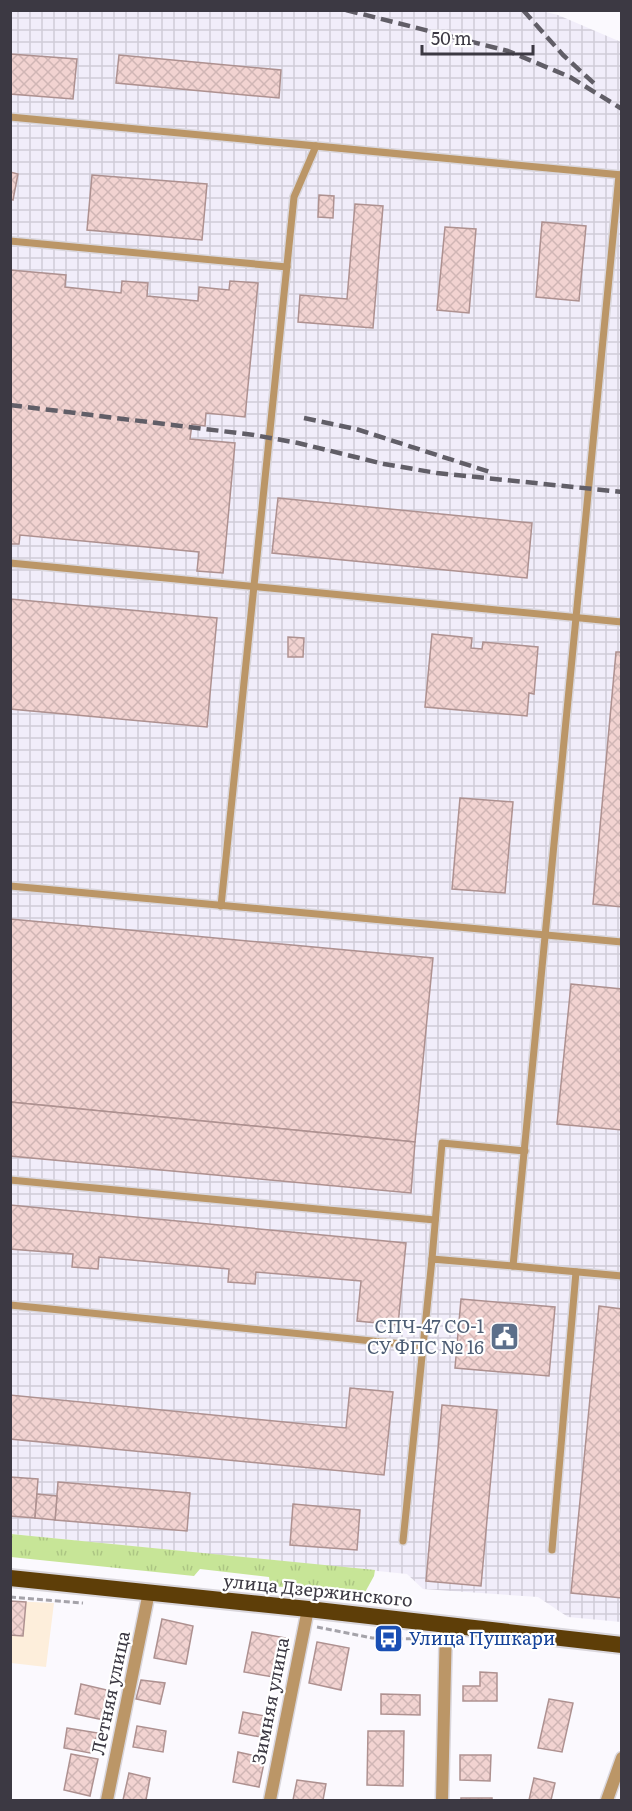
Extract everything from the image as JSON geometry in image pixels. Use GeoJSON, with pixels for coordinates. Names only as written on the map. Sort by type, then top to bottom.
{"type":"FeatureCollection","features":[{"type":"Feature","properties":{"kind":"highway","name":"улица Дзержинского"},"geometry":{"type":"LineString","coordinates":[[10,1578],[621,1645]]}},
{"type":"Feature","properties":{"kind":"street","name":"Летняя улица"},"geometry":{"type":"LineString","coordinates":[[106,1800],[149,1592]]}},
{"type":"Feature","properties":{"kind":"street","name":"Зимняя улица"},"geometry":{"type":"LineString","coordinates":[[270,1800],[308,1609]]}},
{"type":"Feature","properties":{"kind":"street"},"geometry":{"type":"LineString","coordinates":[[442,1800],[446,1624]]}},
{"type":"Feature","properties":{"kind":"street"},"geometry":{"type":"LineString","coordinates":[[607,1800],[621,1758]]}},
{"type":"Feature","properties":{"kind":"lane"},"geometry":{"type":"LineString","coordinates":[[10,117],[620,175],[513,1266]]}},
{"type":"Feature","properties":{"kind":"lane"},"geometry":{"type":"LineString","coordinates":[[221,906],[294,197],[316,146]]}},
{"type":"Feature","properties":{"kind":"lane"},"geometry":{"type":"LineString","coordinates":[[10,241],[287,267]]}},
{"type":"Feature","properties":{"kind":"lane"},"geometry":{"type":"LineString","coordinates":[[10,563],[621,622]]}},
{"type":"Feature","properties":{"kind":"lane"},"geometry":{"type":"LineString","coordinates":[[10,886],[621,942]]}},
{"type":"Feature","properties":{"kind":"lane"},"geometry":{"type":"LineString","coordinates":[[403,1541],[442,1143],[525,1151]]}},
{"type":"Feature","properties":{"kind":"lane"},"geometry":{"type":"LineString","coordinates":[[10,1180],[435,1220]]}},
{"type":"Feature","properties":{"kind":"lane"},"geometry":{"type":"LineString","coordinates":[[432,1259],[621,1276]]}},
{"type":"Feature","properties":{"kind":"lane"},"geometry":{"type":"LineString","coordinates":[[552,1550],[576,1272]]}},
{"type":"Feature","properties":{"kind":"lane"},"geometry":{"type":"LineString","coordinates":[[10,1305],[423,1346]]}},
{"type":"Feature","properties":{"kind":"shaded area"},"geometry":{"type":"Polygon","coordinates":[[[538,10],[558,15],[621,42],[621,1622],[568,1617],[538,1597],[423,1589],[407,1574],[11,1534],[10,11],[538,10]]]}},
{"type":"Feature","properties":{"kind":"shaded area"},"geometry":{"type":"Polygon","coordinates":[[[10,1601],[54,1603],[46,1667],[11,1663],[10,1601]]]}},
{"type":"Feature","properties":{"kind":"green space"},"geometry":{"type":"Polygon","coordinates":[[[11,1534],[375,1570],[363,1596],[273,1586],[270,1584],[269,1577],[200,1569],[194,1576],[11,1557],[11,1534]]]}},
{"type":"Feature","properties":{"kind":"building"},"geometry":{"type":"Polygon","coordinates":[[[10,54],[77,59],[73,99],[10,94],[10,54]]]}},
{"type":"Feature","properties":{"kind":"building"},"geometry":{"type":"Polygon","coordinates":[[[119,55],[281,70],[279,98],[116,83],[119,55]]]}},
{"type":"Feature","properties":{"kind":"building"},"geometry":{"type":"Polygon","coordinates":[[[10,172],[18,174],[13,200],[10,199],[10,172]]]}},
{"type":"Feature","properties":{"kind":"building"},"geometry":{"type":"Polygon","coordinates":[[[92,175],[207,184],[202,240],[87,230],[92,175]]]}},
{"type":"Feature","properties":{"kind":"building"},"geometry":{"type":"Polygon","coordinates":[[[319,195],[334,196],[333,218],[318,217],[319,195]]]}},
{"type":"Feature","properties":{"kind":"building"},"geometry":{"type":"Polygon","coordinates":[[[355,204],[383,206],[373,328],[298,322],[300,295],[347,299],[355,204]]]}},
{"type":"Feature","properties":{"kind":"building"},"geometry":{"type":"Polygon","coordinates":[[[542,222],[586,226],[579,301],[536,297],[542,222]]]}},
{"type":"Feature","properties":{"kind":"building"},"geometry":{"type":"Polygon","coordinates":[[[445,227],[476,229],[469,313],[437,310],[445,227]]]}},
{"type":"Feature","properties":{"kind":"building"},"geometry":{"type":"Polygon","coordinates":[[[10,270],[66,275],[65,287],[121,293],[122,281],[148,283],[147,296],[198,301],[199,287],[229,290],[230,281],[258,283],[245,417],[206,413],[205,426],[192,424],[190,439],[235,443],[223,573],[197,571],[199,552],[20,535],[19,544],[10,544],[10,270]]]}},
{"type":"Feature","properties":{"kind":"building"},"geometry":{"type":"Polygon","coordinates":[[[278,498],[532,523],[527,578],[272,553],[278,498]]]}},
{"type":"Feature","properties":{"kind":"building"},"geometry":{"type":"Polygon","coordinates":[[[10,599],[217,618],[207,727],[10,709],[10,599]]]}},
{"type":"Feature","properties":{"kind":"building"},"geometry":{"type":"Polygon","coordinates":[[[432,634],[472,638],[471,648],[482,649],[483,642],[538,647],[534,694],[529,693],[527,716],[425,707],[432,634]]]}},
{"type":"Feature","properties":{"kind":"building"},"geometry":{"type":"Polygon","coordinates":[[[288,637],[304,638],[303,657],[288,657],[288,637]]]}},
{"type":"Feature","properties":{"kind":"building"},"geometry":{"type":"Polygon","coordinates":[[[616,652],[622,652],[622,907],[593,904],[616,652]]]}},
{"type":"Feature","properties":{"kind":"building"},"geometry":{"type":"Polygon","coordinates":[[[460,798],[513,802],[505,893],[452,889],[460,798]]]}},
{"type":"Feature","properties":{"kind":"building"},"geometry":{"type":"Polygon","coordinates":[[[10,919],[433,958],[415,1142],[10,1102],[10,919]]]}},
{"type":"Feature","properties":{"kind":"building"},"geometry":{"type":"Polygon","coordinates":[[[571,984],[622,989],[622,1130],[557,1124],[571,984]]]}},
{"type":"Feature","properties":{"kind":"building"},"geometry":{"type":"Polygon","coordinates":[[[10,1102],[415,1142],[411,1193],[10,1156],[10,1102]]]}},
{"type":"Feature","properties":{"kind":"building"},"geometry":{"type":"Polygon","coordinates":[[[10,1205],[406,1243],[398,1325],[357,1321],[361,1281],[256,1272],[255,1284],[228,1282],[229,1269],[99,1257],[98,1269],[72,1267],[73,1254],[10,1249],[10,1205]]]}},
{"type":"Feature","properties":{"kind":"building","name":"СПЧ-47 СО-1 СУ ФПС № 16"},"geometry":{"type":"Polygon","coordinates":[[[461,1299],[555,1307],[549,1376],[455,1368],[461,1299]]]}},
{"type":"Feature","properties":{"kind":"building"},"geometry":{"type":"Polygon","coordinates":[[[599,1306],[622,1309],[622,1598],[571,1593],[599,1306]]]}},
{"type":"Feature","properties":{"kind":"building"},"geometry":{"type":"Polygon","coordinates":[[[350,1388],[393,1392],[384,1475],[10,1439],[10,1395],[346,1428],[350,1388]]]}},
{"type":"Feature","properties":{"kind":"building"},"geometry":{"type":"Polygon","coordinates":[[[442,1405],[497,1410],[481,1586],[426,1581],[442,1405]]]}},
{"type":"Feature","properties":{"kind":"building"},"geometry":{"type":"Polygon","coordinates":[[[10,1477],[38,1479],[35,1518],[10,1516],[10,1477]]]}},
{"type":"Feature","properties":{"kind":"building"},"geometry":{"type":"Polygon","coordinates":[[[58,1482],[190,1493],[187,1531],[55,1520],[58,1482]]]}},
{"type":"Feature","properties":{"kind":"building"},"geometry":{"type":"Polygon","coordinates":[[[37,1494],[57,1496],[55,1520],[35,1518],[37,1494]]]}},
{"type":"Feature","properties":{"kind":"building"},"geometry":{"type":"Polygon","coordinates":[[[293,1504],[360,1510],[357,1550],[290,1545],[293,1504]]]}},
{"type":"Feature","properties":{"kind":"building"},"geometry":{"type":"Polygon","coordinates":[[[10,1601],[26,1602],[23,1636],[10,1635],[10,1601]]]}},
{"type":"Feature","properties":{"kind":"building"},"geometry":{"type":"Polygon","coordinates":[[[162,1619],[193,1626],[186,1664],[154,1658],[162,1619]]]}},
{"type":"Feature","properties":{"kind":"building"},"geometry":{"type":"Polygon","coordinates":[[[252,1632],[286,1638],[279,1678],[244,1672],[252,1632]]]}},
{"type":"Feature","properties":{"kind":"building"},"geometry":{"type":"Polygon","coordinates":[[[317,1642],[349,1648],[341,1690],[309,1683],[317,1642]]]}},
{"type":"Feature","properties":{"kind":"building"},"geometry":{"type":"Polygon","coordinates":[[[480,1672],[497,1673],[497,1701],[463,1701],[463,1686],[480,1686],[480,1672]]]}},
{"type":"Feature","properties":{"kind":"building"},"geometry":{"type":"Polygon","coordinates":[[[141,1680],[165,1683],[160,1704],[136,1699],[141,1680]]]}},
{"type":"Feature","properties":{"kind":"building"},"geometry":{"type":"Polygon","coordinates":[[[81,1684],[111,1691],[104,1720],[75,1714],[81,1684]]]}},
{"type":"Feature","properties":{"kind":"building"},"geometry":{"type":"Polygon","coordinates":[[[381,1694],[420,1695],[420,1715],[381,1714],[381,1694]]]}},
{"type":"Feature","properties":{"kind":"building"},"geometry":{"type":"Polygon","coordinates":[[[549,1699],[573,1703],[562,1752],[538,1748],[549,1699]]]}},
{"type":"Feature","properties":{"kind":"building"},"geometry":{"type":"Polygon","coordinates":[[[243,1712],[270,1717],[266,1738],[239,1733],[243,1712]]]}},
{"type":"Feature","properties":{"kind":"building"},"geometry":{"type":"Polygon","coordinates":[[[137,1726],[166,1731],[163,1752],[133,1747],[137,1726]]]}},
{"type":"Feature","properties":{"kind":"building"},"geometry":{"type":"Polygon","coordinates":[[[67,1728],[98,1733],[90,1753],[64,1748],[67,1728]]]}},
{"type":"Feature","properties":{"kind":"building"},"geometry":{"type":"Polygon","coordinates":[[[368,1731],[404,1731],[403,1786],[367,1785],[368,1731]]]}},
{"type":"Feature","properties":{"kind":"building"},"geometry":{"type":"Polygon","coordinates":[[[238,1752],[265,1758],[259,1787],[233,1782],[238,1752]]]}},
{"type":"Feature","properties":{"kind":"building"},"geometry":{"type":"Polygon","coordinates":[[[71,1754],[98,1759],[90,1796],[64,1790],[71,1754]]]}},
{"type":"Feature","properties":{"kind":"building"},"geometry":{"type":"Polygon","coordinates":[[[460,1755],[491,1755],[490,1781],[460,1780],[460,1755]]]}},
{"type":"Feature","properties":{"kind":"building"},"geometry":{"type":"Polygon","coordinates":[[[129,1773],[150,1778],[146,1800],[123,1800],[129,1773]]]}},
{"type":"Feature","properties":{"kind":"building"},"geometry":{"type":"Polygon","coordinates":[[[534,1778],[555,1783],[551,1800],[529,1800],[534,1778]]]}},
{"type":"Feature","properties":{"kind":"building"},"geometry":{"type":"Polygon","coordinates":[[[297,1780],[326,1784],[323,1800],[293,1800],[297,1780]]]}},
{"type":"Feature","properties":{"kind":"building"},"geometry":{"type":"Polygon","coordinates":[[[461,1798],[492,1798],[492,1800],[461,1800],[461,1798]]]}},
{"type":"Feature","properties":{"kind":"railway"},"geometry":{"type":"LineString","coordinates":[[346,10],[508,51],[570,77],[622,109]]}},
{"type":"Feature","properties":{"kind":"railway"},"geometry":{"type":"LineString","coordinates":[[523,10],[563,55],[598,87]]}},
{"type":"Feature","properties":{"kind":"railway"},"geometry":{"type":"LineString","coordinates":[[10,405],[254,435],[384,464],[437,473],[622,492]]}},
{"type":"Feature","properties":{"kind":"railway"},"geometry":{"type":"LineString","coordinates":[[304,418],[356,429],[493,473]]}},
{"type":"Feature","properties":{"kind":"place","name":"СПЧ-47 СО-1 СУ ФПС № 16"},"geometry":{"type":"Point","coordinates":[505,1337]}},
{"type":"Feature","properties":{"kind":"place","name":"Улица Пушкари"},"geometry":{"type":"Point","coordinates":[388,1639]}}]}
